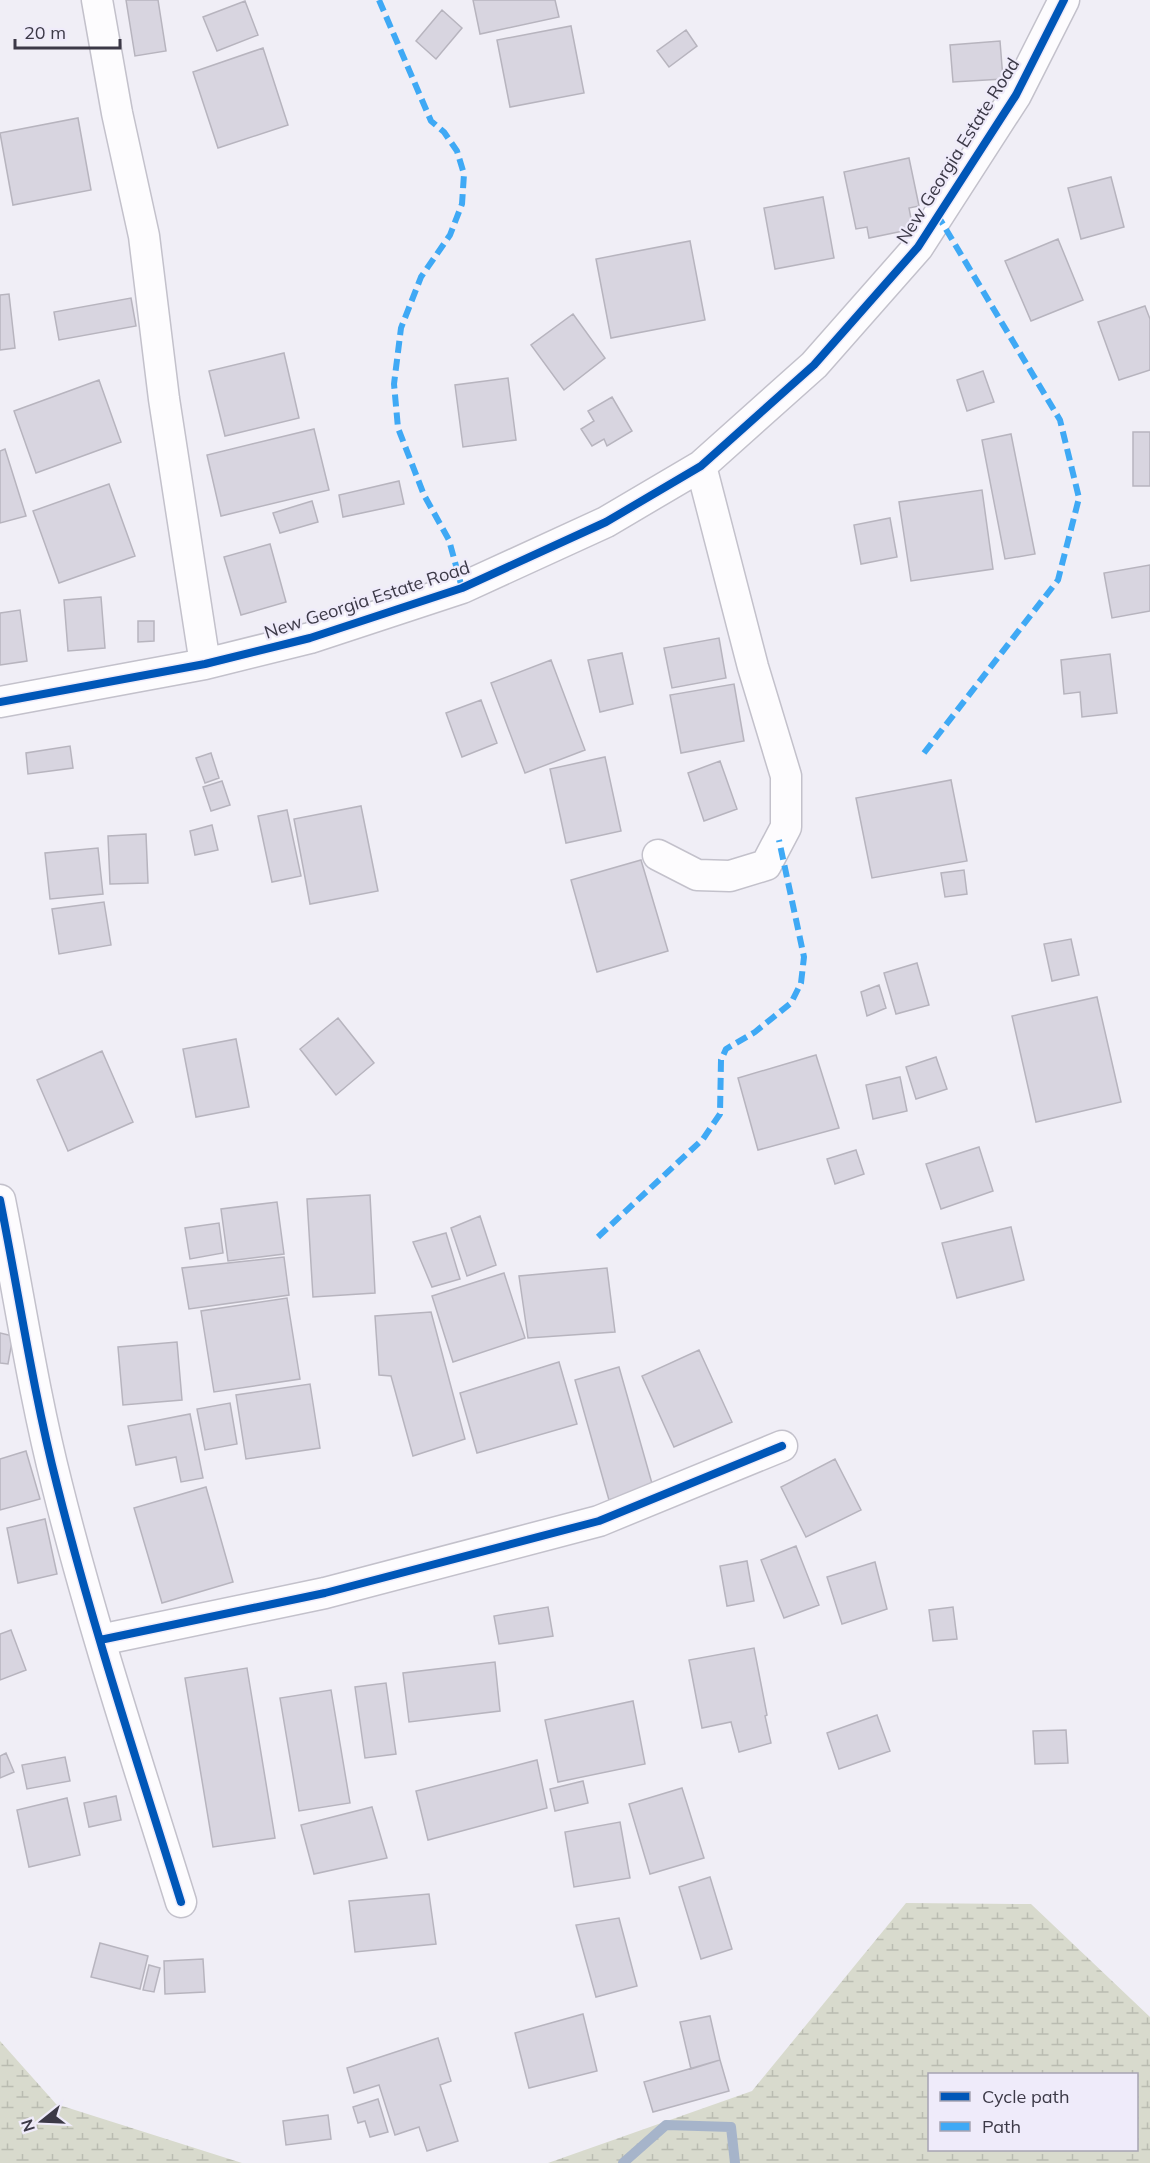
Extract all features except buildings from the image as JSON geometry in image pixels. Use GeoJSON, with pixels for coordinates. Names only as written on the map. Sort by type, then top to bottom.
{"type":"FeatureCollection","features":[{"type":"Feature","properties":{"kind":"street"},"geometry":{"type":"LineString","coordinates":[[97,0],[117,113],[144,236],[164,399],[204,664]]}},
{"type":"Feature","properties":{"kind":"street","name":"New Georgia Estate Road"},"geometry":{"type":"LineString","coordinates":[[0,702],[204,664],[310,638],[462,588],[606,522],[701,466],[814,365],[918,247],[1016,95],[1064,0]]}},
{"type":"Feature","properties":{"kind":"street"},"geometry":{"type":"LineString","coordinates":[[658,855],[697,875],[730,876],[766,865],[786,827],[786,776],[753,667],[701,466]]}},
{"type":"Feature","properties":{"kind":"street"},"geometry":{"type":"LineString","coordinates":[[0,1200],[4,1240],[57,1485],[100,1640],[181,1902]]}},
{"type":"Feature","properties":{"kind":"street"},"geometry":{"type":"LineString","coordinates":[[100,1640],[325,1593],[599,1521],[782,1446]]}},
{"type":"Feature","properties":{"kind":"green space"},"geometry":{"type":"Polygon","coordinates":[[[906,1903],[1031,1904],[1150,2017],[1150,2163],[548,2163],[752,2091],[906,1903]]]}},
{"type":"Feature","properties":{"kind":"green space"},"geometry":{"type":"Polygon","coordinates":[[[0,2041],[56,2104],[242,2163],[0,2163],[0,2041]]]}},
{"type":"Feature","properties":{"kind":"waterway"},"geometry":{"type":"LineString","coordinates":[[623,2163],[666,2125],[731,2127],[735,2163]]}},
{"type":"Feature","properties":{"kind":"marked path"},"geometry":{"type":"LineString","coordinates":[[379,0],[431,121],[444,132],[457,151],[464,174],[462,204],[450,235],[421,277],[401,328],[394,384],[398,428],[424,495],[449,540],[462,588]]}},
{"type":"Feature","properties":{"kind":"marked path"},"geometry":{"type":"LineString","coordinates":[[924,753],[1058,580],[1079,498],[1060,420],[938,216]]}},
{"type":"Feature","properties":{"kind":"marked path"},"geometry":{"type":"LineString","coordinates":[[598,1237],[703,1139],[720,1114],[721,1060],[726,1049],[755,1032],[791,1003],[801,983],[804,957],[779,840]]}},
{"type":"Feature","properties":{"kind":"cycle path"},"geometry":{"type":"LineString","coordinates":[[0,702],[205,664],[310,638],[462,588],[606,522],[701,466],[814,365],[918,247],[1016,95],[1064,0]]}},
{"type":"Feature","properties":{"kind":"cycle path"},"geometry":{"type":"LineString","coordinates":[[0,1200],[33,1379],[57,1485],[100,1642],[181,1902]]}},
{"type":"Feature","properties":{"kind":"cycle path"},"geometry":{"type":"LineString","coordinates":[[100,1640],[325,1593],[599,1521],[782,1446]]}}]}
